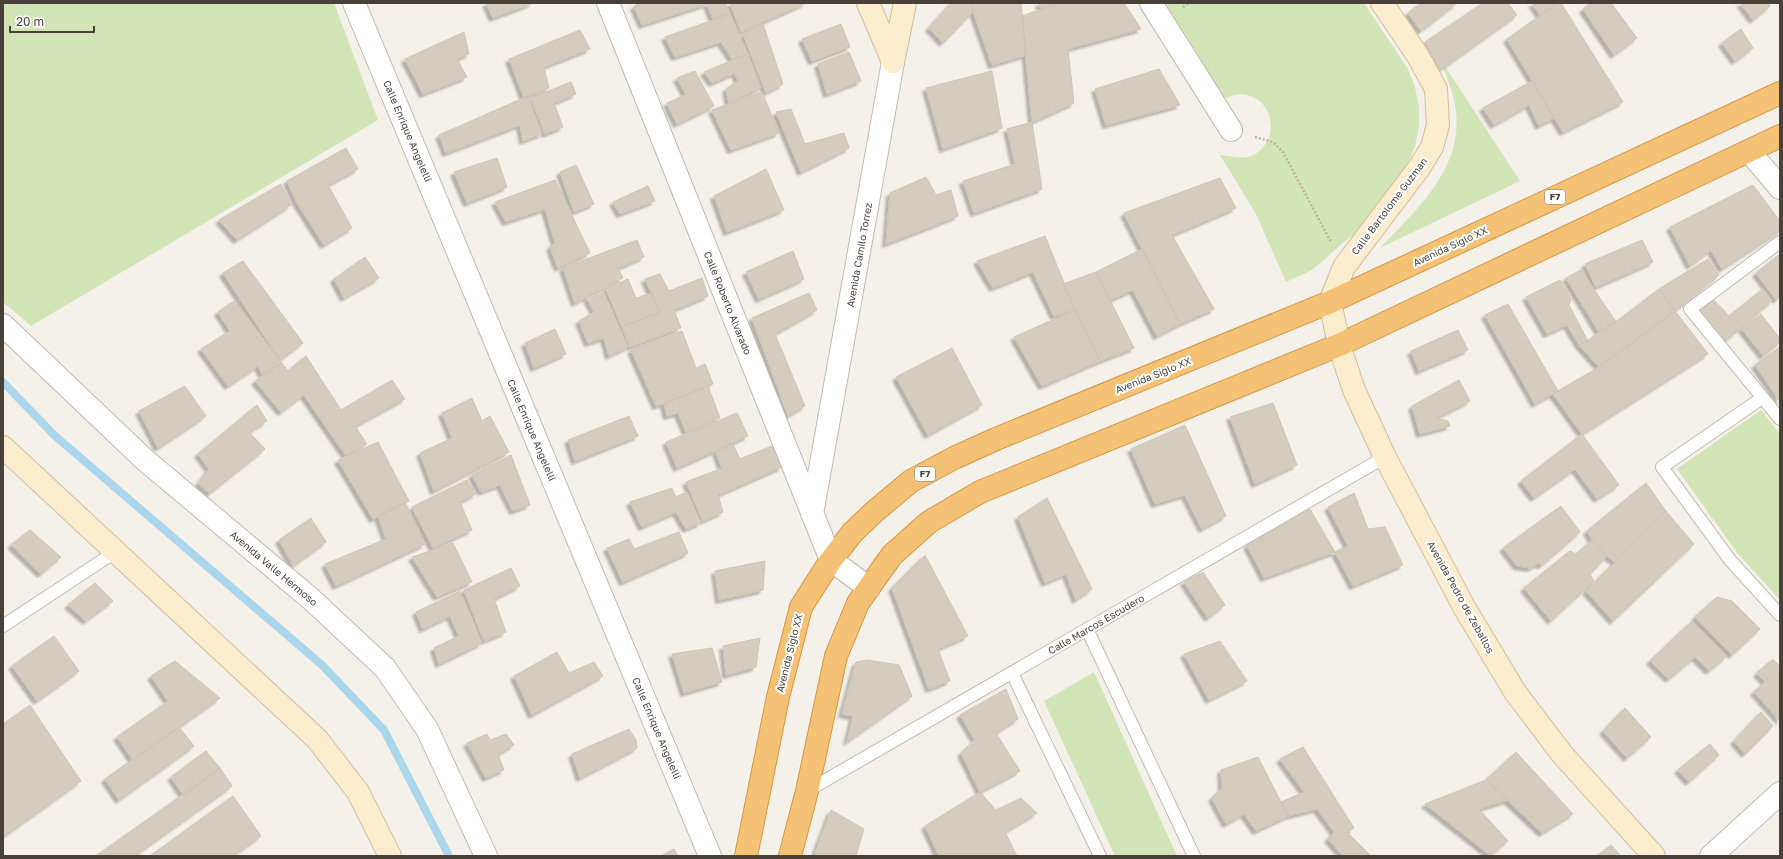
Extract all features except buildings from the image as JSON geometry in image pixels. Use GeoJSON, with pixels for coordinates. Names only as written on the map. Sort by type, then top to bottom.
{"type":"FeatureCollection","features":[{"type":"Feature","properties":{"kind":"highway","name":"Avenida Siglo XX"},"geometry":{"type":"LineString","coordinates":[[746,856],[778,698],[801,607],[831,560],[853,532],[911,481],[954,458],[996,439],[1330,302],[1780,93]]}},
{"type":"Feature","properties":{"kind":"highway"},"geometry":{"type":"LineString","coordinates":[[790,856],[807,791],[836,656],[858,603],[892,555],[929,522],[980,492],[1339,345],[1780,136]]}},
{"type":"Feature","properties":{"kind":"street","name":"Calle Enrique Angelelli"},"geometry":{"type":"LineString","coordinates":[[354,3],[710,856]]}},
{"type":"Feature","properties":{"kind":"street","name":"Calle Roberto Alvarado"},"geometry":{"type":"LineString","coordinates":[[608,3],[831,560]]}},
{"type":"Feature","properties":{"kind":"street"},"geometry":{"type":"LineString","coordinates":[[868,3],[894,62]]}},
{"type":"Feature","properties":{"kind":"street","name":"Avenida Camilo Torrez"},"geometry":{"type":"LineString","coordinates":[[812,514],[904,12],[920,3]]}},
{"type":"Feature","properties":{"kind":"street"},"geometry":{"type":"LineString","coordinates":[[1151,3],[1231,130]]}},
{"type":"Feature","properties":{"kind":"street","name":"Calle Bartolome Guzman"},"geometry":{"type":"LineString","coordinates":[[1330,302],[1344,267],[1419,168],[1432,146],[1438,125],[1436,89],[1418,56],[1382,3]]}},
{"type":"Feature","properties":{"kind":"street"},"geometry":{"type":"LineString","coordinates":[[1749,151],[1780,188]]}},
{"type":"Feature","properties":{"kind":"street","name":"Avenida Pedro de Zeballos"},"geometry":{"type":"LineString","coordinates":[[1330,302],[1339,345],[1354,390],[1385,457],[1464,607],[1515,692],[1562,754],[1654,856]]}},
{"type":"Feature","properties":{"kind":"street","name":"Avenida Valle Hermoso"},"geometry":{"type":"LineString","coordinates":[[3,326],[145,460],[311,599],[385,668],[427,729],[486,856]]}},
{"type":"Feature","properties":{"kind":"street"},"geometry":{"type":"LineString","coordinates":[[3,447],[317,739],[358,792],[390,856]]}},
{"type":"Feature","properties":{"kind":"street"},"geometry":{"type":"LineString","coordinates":[[831,560],[869,588]]}},
{"type":"Feature","properties":{"kind":"street"},"geometry":{"type":"LineString","coordinates":[[1711,856],[1780,793]]}},
{"type":"Feature","properties":{"kind":"lane"},"geometry":{"type":"LineString","coordinates":[[1780,242],[1690,309],[1780,419]]}},
{"type":"Feature","properties":{"kind":"lane"},"geometry":{"type":"LineString","coordinates":[[1762,398],[1662,467],[1730,560],[1780,615]]}},
{"type":"Feature","properties":{"kind":"lane","name":"Calle Marcos Escudero"},"geometry":{"type":"LineString","coordinates":[[807,791],[1385,457]]}},
{"type":"Feature","properties":{"kind":"lane"},"geometry":{"type":"LineString","coordinates":[[3,626],[116,552]]}},
{"type":"Feature","properties":{"kind":"lane"},"geometry":{"type":"LineString","coordinates":[[1087,629],[1194,856]]}},
{"type":"Feature","properties":{"kind":"lane"},"geometry":{"type":"LineString","coordinates":[[1012,673],[1100,856]]}},
{"type":"Feature","properties":{"kind":"path"},"geometry":{"type":"LineString","coordinates":[[1231,130],[1273,142],[1283,152],[1344,267]]}},
{"type":"Feature","properties":{"kind":"green space"},"geometry":{"type":"Polygon","coordinates":[[[3,3],[334,3],[378,120],[31,326],[3,302],[3,3]]]}},
{"type":"Feature","properties":{"kind":"green space"},"geometry":{"type":"Polygon","coordinates":[[[1164,3],[1364,3],[1408,69],[1415,87],[1419,107],[1419,127],[1415,147],[1389,208],[1344,242],[1308,272],[1286,282],[1256,214],[1220,155],[1245,158],[1258,152],[1265,145],[1271,126],[1265,107],[1257,100],[1244,94],[1223,99],[1164,3]]]}},
{"type":"Feature","properties":{"kind":"green space"},"geometry":{"type":"Polygon","coordinates":[[[1439,57],[1520,181],[1380,248],[1408,219],[1434,188],[1452,152],[1456,133],[1456,112],[1452,91],[1439,57]]]}},
{"type":"Feature","properties":{"kind":"green space"},"geometry":{"type":"Polygon","coordinates":[[[1761,410],[1780,434],[1780,600],[1738,554],[1677,469],[1761,410]]]}},
{"type":"Feature","properties":{"kind":"green space"},"geometry":{"type":"Polygon","coordinates":[[[1094,672],[1177,856],[1115,856],[1044,701],[1094,672]]]}},
{"type":"Feature","properties":{"kind":"waterway"},"geometry":{"type":"LineString","coordinates":[[3,382],[54,435],[322,665],[384,730],[449,856]]}}]}
